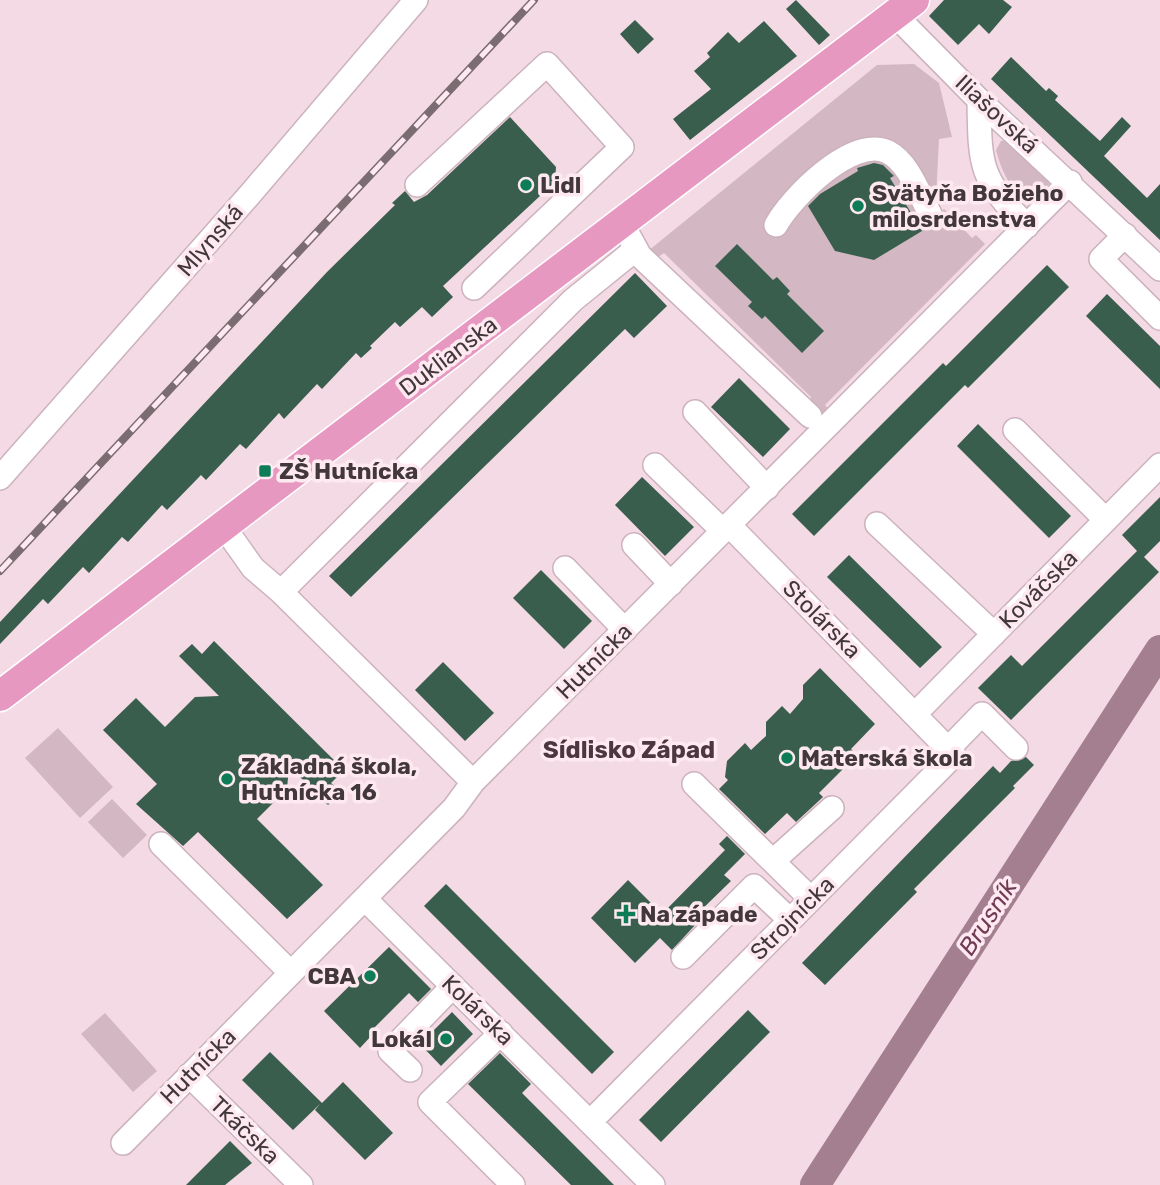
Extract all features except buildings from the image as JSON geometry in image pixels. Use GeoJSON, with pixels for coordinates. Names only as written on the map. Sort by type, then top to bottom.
{"type":"FeatureCollection","features":[{"type":"Feature","properties":{"kind":"main road","name":"Duklianska"},"geometry":{"type":"LineString","coordinates":[[0,696],[906,5]]}},
{"type":"Feature","properties":{"kind":"street","name":"Mlynská"},"geometry":{"type":"LineString","coordinates":[[0,478],[243,203],[416,0]]}},
{"type":"Feature","properties":{"kind":"street","name":"Iliašovská"},"geometry":{"type":"LineString","coordinates":[[906,5],[979,100],[1070,182],[1160,269]]}},
{"type":"Feature","properties":{"kind":"street"},"geometry":{"type":"LineString","coordinates":[[417,186],[547,64],[622,147],[474,288]]}},
{"type":"Feature","properties":{"kind":"street"},"geometry":{"type":"LineString","coordinates":[[979,100],[980,159],[999,196],[1027,226]]}},
{"type":"Feature","properties":{"kind":"street"},"geometry":{"type":"LineString","coordinates":[[776,225],[785,208],[821,174],[856,153],[871,150],[886,151],[902,163],[930,214]]}},
{"type":"Feature","properties":{"kind":"street","name":"Hutnícka"},"geometry":{"type":"LineString","coordinates":[[123,1143],[454,808],[473,782],[1070,182]]}},
{"type":"Feature","properties":{"kind":"street"},"geometry":{"type":"LineString","coordinates":[[622,222],[636,249],[662,278],[810,415]]}},
{"type":"Feature","properties":{"kind":"street"},"geometry":{"type":"LineString","coordinates":[[1125,235],[1101,259],[1160,318]]}},
{"type":"Feature","properties":{"kind":"street","name":"Duklianska"},"geometry":{"type":"LineString","coordinates":[[281,592],[573,300],[636,249]]}},
{"type":"Feature","properties":{"kind":"street"},"geometry":{"type":"LineString","coordinates":[[695,412],[767,488]]}},
{"type":"Feature","properties":{"kind":"street"},"geometry":{"type":"LineString","coordinates":[[1015,430],[1106,520]]}},
{"type":"Feature","properties":{"kind":"street","name":"Stolárska"},"geometry":{"type":"LineString","coordinates":[[655,465],[726,528],[916,713]]}},
{"type":"Feature","properties":{"kind":"street","name":"Kováčska"},"geometry":{"type":"LineString","coordinates":[[916,713],[1160,465]]}},
{"type":"Feature","properties":{"kind":"street"},"geometry":{"type":"LineString","coordinates":[[877,524],[994,634]]}},
{"type":"Feature","properties":{"kind":"street"},"geometry":{"type":"LineString","coordinates":[[224,527],[253,568],[281,592],[473,782]]}},
{"type":"Feature","properties":{"kind":"street"},"geometry":{"type":"LineString","coordinates":[[634,545],[671,584]]}},
{"type":"Feature","properties":{"kind":"street"},"geometry":{"type":"LineString","coordinates":[[565,568],[625,630]]}},
{"type":"Feature","properties":{"kind":"street"},"geometry":{"type":"LineString","coordinates":[[916,713],[948,748],[982,714],[1016,748]]}},
{"type":"Feature","properties":{"kind":"street","name":"Strojnícka"},"geometry":{"type":"LineString","coordinates":[[591,1121],[954,755],[948,748]]}},
{"type":"Feature","properties":{"kind":"street"},"geometry":{"type":"LineString","coordinates":[[694,784],[811,899]]}},
{"type":"Feature","properties":{"kind":"street"},"geometry":{"type":"LineString","coordinates":[[773,861],[832,808]]}},
{"type":"Feature","properties":{"kind":"street"},"geometry":{"type":"LineString","coordinates":[[161,844],[291,973]]}},
{"type":"Feature","properties":{"kind":"street"},"geometry":{"type":"LineString","coordinates":[[683,957],[754,886],[790,920]]}},
{"type":"Feature","properties":{"kind":"street","name":"Kolárska"},"geometry":{"type":"LineString","coordinates":[[365,899],[653,1185]]}},
{"type":"Feature","properties":{"kind":"street"},"geometry":{"type":"LineString","coordinates":[[410,1070],[390,1051],[453,986]]}},
{"type":"Feature","properties":{"kind":"street"},"geometry":{"type":"LineString","coordinates":[[501,1033],[430,1102],[513,1185]]}},
{"type":"Feature","properties":{"kind":"street","name":"Tkáčska"},"geometry":{"type":"LineString","coordinates":[[189,1075],[301,1185]]}},
{"type":"Feature","properties":{"kind":"shaded area"},"geometry":{"type":"Polygon","coordinates":[[[914,64],[939,83],[952,137],[939,139],[936,198],[939,206],[932,211],[938,215],[944,209],[972,238],[976,235],[985,244],[825,405],[830,411],[820,413],[810,404],[811,397],[664,253],[658,257],[648,251],[877,65],[914,64]]]}},
{"type":"Feature","properties":{"kind":"shaded area"},"geometry":{"type":"Polygon","coordinates":[[[1008,140],[1048,177],[1049,184],[1039,195],[1022,193],[1015,189],[1005,175],[996,150],[1001,141],[1008,140]]]}},
{"type":"Feature","properties":{"kind":"shaded area"},"geometry":{"type":"Polygon","coordinates":[[[58,728],[113,787],[80,818],[25,758],[58,728]]]}},
{"type":"Feature","properties":{"kind":"shaded area"},"geometry":{"type":"Polygon","coordinates":[[[112,799],[147,835],[123,858],[88,822],[112,799]]]}},
{"type":"Feature","properties":{"kind":"shaded area"},"geometry":{"type":"Polygon","coordinates":[[[105,1013],[157,1071],[133,1092],[81,1034],[105,1013]]]}},
{"type":"Feature","properties":{"kind":"waterway","name":"Brusník"},"geometry":{"type":"LineString","coordinates":[[815,1185],[1160,650]]}},
{"type":"Feature","properties":{"kind":"railway"},"geometry":{"type":"LineString","coordinates":[[0,571],[534,0]]}},
{"type":"Feature","properties":{"kind":"place","name":"Lidl"},"geometry":{"type":"Point","coordinates":[526,185]}},
{"type":"Feature","properties":{"kind":"place","name":"Svätyňa Božieho milosrdenstva"},"geometry":{"type":"Point","coordinates":[858,206]}},
{"type":"Feature","properties":{"kind":"place","name":"ZŠ Hutnícka"},"geometry":{"type":"Point","coordinates":[265,471]}},
{"type":"Feature","properties":{"kind":"place","name":"Materská škola"},"geometry":{"type":"Point","coordinates":[787,758]}},
{"type":"Feature","properties":{"kind":"place","name":"Základná škola, Hutnícka 16"},"geometry":{"type":"Point","coordinates":[227,779]}},
{"type":"Feature","properties":{"kind":"place","name":"Na západe"},"geometry":{"type":"Point","coordinates":[626,914]}},
{"type":"Feature","properties":{"kind":"place","name":"CBA"},"geometry":{"type":"Point","coordinates":[370,976]}},
{"type":"Feature","properties":{"kind":"place","name":"Lokál"},"geometry":{"type":"Point","coordinates":[446,1039]}},
{"type":"Feature","properties":{"kind":"district","name":"Sídlisko Západ"},"geometry":{"type":"Point","coordinates":[629,750]}}]}
